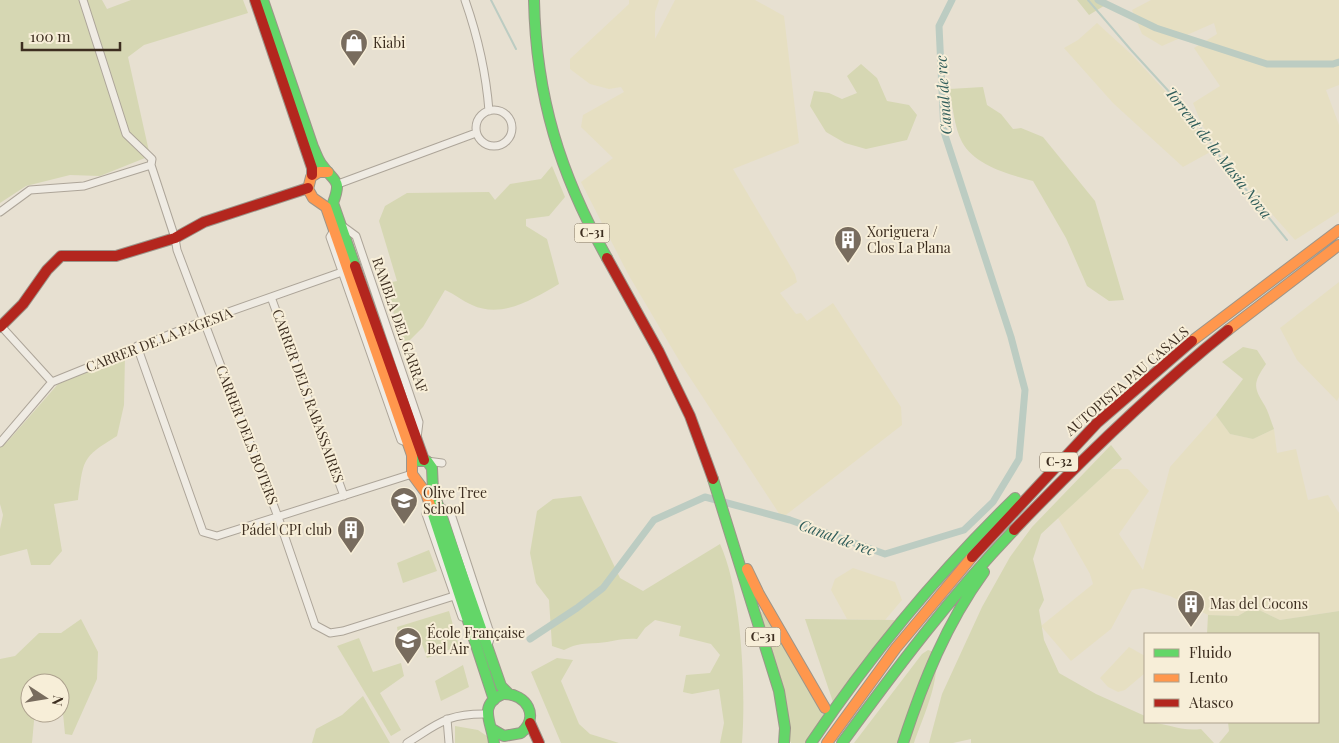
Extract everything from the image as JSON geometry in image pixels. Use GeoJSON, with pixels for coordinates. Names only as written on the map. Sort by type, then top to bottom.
{"type":"FeatureCollection","features":[{"type":"Feature","properties":{"kind":"main road"},"geometry":{"type":"LineString","coordinates":[[1,326],[23,304],[47,270],[61,256],[116,256],[175,238],[204,222],[308,188],[312,168],[255,0]]}},
{"type":"Feature","properties":{"kind":"main road"},"geometry":{"type":"LineString","coordinates":[[263,0],[313,147],[328,172]]}},
{"type":"Feature","properties":{"kind":"main road","name":"C-31"},"geometry":{"type":"LineString","coordinates":[[534,0],[535,40],[540,82],[560,160],[587,223],[659,352],[682,399],[703,449],[779,691],[785,728],[784,743]]}},
{"type":"Feature","properties":{"kind":"main road"},"geometry":{"type":"LineString","coordinates":[[312,175],[321,171],[328,172],[334,175],[338,184]]}},
{"type":"Feature","properties":{"kind":"main road","name":"RAMBLA DEL GARRAF"},"geometry":{"type":"LineString","coordinates":[[337,228],[333,203],[338,184]]}},
{"type":"Feature","properties":{"kind":"main road","name":"RAMBLA DEL GARRAF"},"geometry":{"type":"LineString","coordinates":[[308,188],[311,196],[326,207],[337,228],[412,442],[414,473],[434,506],[487,648],[499,693]]}},
{"type":"Feature","properties":{"kind":"main road"},"geometry":{"type":"LineString","coordinates":[[320,202],[328,201],[336,195]]}},
{"type":"Feature","properties":{"kind":"main road","name":"AUTOPISTA PAU CASALS"},"geometry":{"type":"LineString","coordinates":[[827,743],[923,613],[1069,450],[1109,412],[1178,353],[1280,272],[1339,230]]}},
{"type":"Feature","properties":{"kind":"main road","name":"AUTOPISTA PAU CASALS"},"geometry":{"type":"LineString","coordinates":[[842,743],[934,620],[987,558],[1038,505],[1187,361],[1286,282],[1339,245]]}},
{"type":"Feature","properties":{"kind":"main road","name":"RAMBLA DEL GARRAF"},"geometry":{"type":"LineString","coordinates":[[412,442],[426,460]]}},
{"type":"Feature","properties":{"kind":"main road"},"geometry":{"type":"LineString","coordinates":[[811,743],[848,689],[928,590],[995,517],[1051,463],[1069,450]]}},
{"type":"Feature","properties":{"kind":"main road"},"geometry":{"type":"LineString","coordinates":[[426,460],[431,464],[432,474],[423,481],[414,473],[416,462],[426,460]]}},
{"type":"Feature","properties":{"kind":"main road","name":"RAMBLA DEL GARRAF"},"geometry":{"type":"LineString","coordinates":[[432,474],[434,506],[469,622],[499,693]]}},
{"type":"Feature","properties":{"kind":"main road"},"geometry":{"type":"LineString","coordinates":[[903,743],[921,687],[948,627],[976,582],[1029,519],[1038,505]]}},
{"type":"Feature","properties":{"kind":"main road","name":"C-31"},"geometry":{"type":"LineString","coordinates":[[730,533],[759,594],[825,708]]}},
{"type":"Feature","properties":{"kind":"main road"},"geometry":{"type":"LineString","coordinates":[[494,743],[488,714],[499,693],[519,696],[526,701],[531,711],[530,723],[524,732],[510,739]]}},
{"type":"Feature","properties":{"kind":"main road"},"geometry":{"type":"LineString","coordinates":[[530,723],[539,743]]}},
{"type":"Feature","properties":{"kind":"main road"},"geometry":{"type":"LineString","coordinates":[[492,729],[510,739],[533,743]]}},
{"type":"Feature","properties":{"kind":"street","name":"CARRER DELS BOTERS"},"geometry":{"type":"LineString","coordinates":[[83,0],[126,134],[152,159],[151,165],[175,238],[177,250],[278,517],[315,625],[321,630],[330,632],[342,631],[454,596]]}},
{"type":"Feature","properties":{"kind":"street"},"geometry":{"type":"LineString","coordinates":[[465,0],[479,39],[486,73],[489,111]]}},
{"type":"Feature","properties":{"kind":"street"},"geometry":{"type":"LineString","coordinates":[[495,110],[506,115],[511,126],[509,137],[500,145],[495,146],[483,143],[476,133],[480,117],[489,111],[495,110]]}},
{"type":"Feature","properties":{"kind":"street"},"geometry":{"type":"LineString","coordinates":[[338,184],[476,133]]}},
{"type":"Feature","properties":{"kind":"street"},"geometry":{"type":"LineString","coordinates":[[0,212],[30,190],[84,186],[151,165]]}},
{"type":"Feature","properties":{"kind":"street","name":"RAMBLA DEL GARRAF"},"geometry":{"type":"LineString","coordinates":[[337,228],[356,236],[419,422],[412,442],[401,440],[342,272],[330,237],[337,228]]}},
{"type":"Feature","properties":{"kind":"street","name":"CARRER DE LA PAGESIA"},"geometry":{"type":"LineString","coordinates":[[1,441],[52,382],[137,346],[342,272]]}},
{"type":"Feature","properties":{"kind":"street","name":"CARRER DELS RABASSAIRES"},"geometry":{"type":"LineString","coordinates":[[271,297],[344,496]]}},
{"type":"Feature","properties":{"kind":"street"},"geometry":{"type":"LineString","coordinates":[[1,326],[52,382]]}},
{"type":"Feature","properties":{"kind":"street"},"geometry":{"type":"LineString","coordinates":[[137,346],[203,532],[210,536],[217,536],[414,473]]}},
{"type":"Feature","properties":{"kind":"street","name":"RAMBLA DEL GARRAF"},"geometry":{"type":"LineString","coordinates":[[434,506],[426,514],[463,619],[469,622]]}},
{"type":"Feature","properties":{"kind":"street"},"geometry":{"type":"LineString","coordinates":[[406,743],[457,714],[488,714]]}},
{"type":"Feature","properties":{"kind":"street"},"geometry":{"type":"LineString","coordinates":[[447,719],[449,743]]}},
{"type":"Feature","properties":{"kind":"shaded area"},"geometry":{"type":"Polygon","coordinates":[[[629,0],[659,0],[655,12],[655,39],[675,0],[755,0],[784,16],[799,143],[733,169],[795,274],[797,282],[780,293],[796,314],[801,313],[807,321],[833,303],[901,407],[902,425],[782,518],[683,367],[628,274],[581,182],[613,158],[581,127],[583,115],[624,92],[621,87],[609,89],[590,84],[570,69],[570,59],[629,4],[629,0]]]}},
{"type":"Feature","properties":{"kind":"shaded area"},"geometry":{"type":"Polygon","coordinates":[[[1151,0],[1339,0],[1339,85],[1326,90],[1339,125],[1339,212],[1295,240],[1234,171],[1202,125],[1193,103],[1220,86],[1194,48],[1217,34],[1214,23],[1162,46],[1142,34],[1132,10],[1151,0]]]}},
{"type":"Feature","properties":{"kind":"shaded area"},"geometry":{"type":"Polygon","coordinates":[[[1097,23],[1131,54],[1177,104],[1193,122],[1212,151],[1183,167],[1113,103],[1064,48],[1078,40],[1097,23]]]}},
{"type":"Feature","properties":{"kind":"shaded area"},"geometry":{"type":"Polygon","coordinates":[[[1339,282],[1339,397],[1337,401],[1297,360],[1280,328],[1339,282]]]}},
{"type":"Feature","properties":{"kind":"shaded area"},"geometry":{"type":"Polygon","coordinates":[[[1216,415],[1230,434],[1253,439],[1274,429],[1277,453],[1296,449],[1308,500],[1328,495],[1339,513],[1339,611],[1280,620],[1253,607],[1238,616],[1208,615],[1170,596],[1143,588],[1132,590],[1111,629],[1071,661],[1041,626],[1093,584],[1090,574],[1058,518],[1111,469],[1128,469],[1149,491],[1119,534],[1143,570],[1170,467],[1216,415]]]}},
{"type":"Feature","properties":{"kind":"shaded area"},"geometry":{"type":"Polygon","coordinates":[[[853,568],[895,582],[902,600],[885,620],[847,619],[831,590],[835,579],[853,568]]]}},
{"type":"Feature","properties":{"kind":"shaded area"},"geometry":{"type":"Polygon","coordinates":[[[1129,647],[1144,655],[1144,674],[1125,690],[1118,692],[1108,687],[1100,678],[1129,647]]]}},
{"type":"Feature","properties":{"kind":"green space"},"geometry":{"type":"Polygon","coordinates":[[[0,0],[102,0],[107,9],[131,0],[243,0],[248,13],[144,45],[128,57],[150,156],[100,176],[70,175],[26,186],[0,203],[0,0]]]}},
{"type":"Feature","properties":{"kind":"green space"},"geometry":{"type":"Polygon","coordinates":[[[1077,0],[1106,0],[1107,4],[1089,15],[1077,0]]]}},
{"type":"Feature","properties":{"kind":"green space"},"geometry":{"type":"Polygon","coordinates":[[[861,64],[877,78],[887,101],[909,105],[917,115],[907,140],[866,149],[845,143],[826,132],[810,106],[814,91],[829,93],[842,99],[857,93],[847,76],[861,64]]]}},
{"type":"Feature","properties":{"kind":"green space"},"geometry":{"type":"Polygon","coordinates":[[[983,87],[987,105],[1001,114],[1013,129],[1021,128],[1043,137],[1095,201],[1124,300],[1109,301],[1087,286],[1066,238],[1033,181],[993,168],[975,157],[962,142],[955,123],[949,89],[983,87]]]}},
{"type":"Feature","properties":{"kind":"green space"},"geometry":{"type":"Polygon","coordinates":[[[552,166],[565,197],[549,216],[526,219],[526,226],[547,239],[559,284],[528,301],[495,310],[483,309],[472,305],[445,290],[423,327],[408,342],[400,341],[387,283],[397,281],[379,221],[385,206],[407,193],[489,192],[495,200],[510,184],[541,179],[552,166]]]}},
{"type":"Feature","properties":{"kind":"green space"},"geometry":{"type":"Polygon","coordinates":[[[1243,347],[1257,350],[1266,364],[1256,385],[1258,394],[1268,412],[1274,429],[1253,439],[1230,434],[1216,415],[1243,379],[1222,362],[1243,347]]]}},
{"type":"Feature","properties":{"kind":"green space"},"geometry":{"type":"Polygon","coordinates":[[[125,355],[124,405],[117,436],[90,455],[86,461],[83,468],[78,500],[54,504],[62,551],[50,565],[31,565],[27,549],[0,556],[0,529],[3,515],[0,504],[0,447],[8,441],[58,384],[125,355]]]}},
{"type":"Feature","properties":{"kind":"green space"},"geometry":{"type":"Polygon","coordinates":[[[1111,445],[1122,459],[1041,534],[1033,559],[1044,600],[1039,610],[1044,640],[1059,673],[1096,694],[1144,716],[1144,723],[1194,730],[1201,729],[1214,743],[971,743],[971,739],[953,743],[929,743],[942,694],[982,607],[1010,557],[1032,527],[1111,445]]]}},
{"type":"Feature","properties":{"kind":"green space"},"geometry":{"type":"Polygon","coordinates":[[[581,496],[620,578],[643,591],[720,544],[733,587],[741,641],[743,669],[742,743],[720,743],[724,723],[719,689],[692,694],[683,692],[686,675],[710,673],[720,655],[711,644],[679,636],[681,626],[655,620],[645,628],[637,639],[581,644],[564,650],[552,646],[549,600],[536,583],[530,553],[537,511],[553,499],[581,496]]]}},
{"type":"Feature","properties":{"kind":"green space"},"geometry":{"type":"Polygon","coordinates":[[[429,550],[437,571],[403,583],[397,563],[429,550]]]}},
{"type":"Feature","properties":{"kind":"green space"},"geometry":{"type":"Polygon","coordinates":[[[1253,607],[1280,620],[1339,611],[1339,743],[1219,743],[1229,731],[1228,723],[1319,723],[1319,633],[1207,633],[1208,615],[1238,616],[1253,607]]]}},
{"type":"Feature","properties":{"kind":"green space"},"geometry":{"type":"Polygon","coordinates":[[[449,611],[459,646],[427,658],[418,633],[399,640],[397,627],[449,611]]]}},
{"type":"Feature","properties":{"kind":"green space"},"geometry":{"type":"Polygon","coordinates":[[[759,611],[765,613],[824,715],[805,743],[791,743],[788,737],[759,611]]]}},
{"type":"Feature","properties":{"kind":"green space"},"geometry":{"type":"Polygon","coordinates":[[[81,619],[98,652],[97,679],[72,735],[65,734],[64,723],[70,723],[70,673],[20,673],[20,723],[34,723],[32,743],[0,743],[0,659],[15,656],[39,633],[61,633],[81,619]]]}},
{"type":"Feature","properties":{"kind":"green space"},"geometry":{"type":"Polygon","coordinates":[[[805,619],[895,620],[833,702],[805,619]]]}},
{"type":"Feature","properties":{"kind":"green space"},"geometry":{"type":"Polygon","coordinates":[[[359,638],[373,672],[401,663],[404,676],[380,693],[401,730],[391,736],[337,646],[359,638]]]}},
{"type":"Feature","properties":{"kind":"green space"},"geometry":{"type":"Polygon","coordinates":[[[928,650],[934,652],[936,673],[930,698],[914,743],[854,743],[922,654],[928,650]]]}},
{"type":"Feature","properties":{"kind":"green space"},"geometry":{"type":"Polygon","coordinates":[[[557,658],[573,660],[561,681],[579,724],[590,734],[619,743],[561,743],[531,672],[557,658]]]}},
{"type":"Feature","properties":{"kind":"green space"},"geometry":{"type":"Polygon","coordinates":[[[463,665],[469,687],[441,701],[435,681],[463,665]]]}},
{"type":"Feature","properties":{"kind":"green space"},"geometry":{"type":"Polygon","coordinates":[[[363,696],[390,743],[312,743],[316,729],[342,715],[363,696]]]}},
{"type":"Feature","properties":{"kind":"green space"},"geometry":{"type":"Polygon","coordinates":[[[455,726],[478,730],[497,743],[455,743],[455,726]]]}},
{"type":"Feature","properties":{"kind":"waterway"},"geometry":{"type":"LineString","coordinates":[[491,0],[516,49]]}},
{"type":"Feature","properties":{"kind":"waterway","name":"Canal de rec"},"geometry":{"type":"LineString","coordinates":[[530,639],[577,608],[603,588],[654,520],[705,497],[790,520],[885,554],[964,530],[993,502],[1019,459],[1025,390],[1011,337],[944,132],[939,26],[952,0]]}},
{"type":"Feature","properties":{"kind":"waterway","name":"Torrent de la Masia Nova"},"geometry":{"type":"LineString","coordinates":[[1088,0],[1195,120],[1223,161],[1287,240]]}},
{"type":"Feature","properties":{"kind":"waterway","name":"Canal de rec"},"geometry":{"type":"LineString","coordinates":[[1098,0],[1156,28],[1267,64],[1333,64],[1339,62]]}},
{"type":"Feature","properties":{"kind":"traffic: fast"},"geometry":{"type":"LineString","coordinates":[[263,0],[313,147],[321,163],[336,182],[337,189],[333,203],[355,266]]}},
{"type":"Feature","properties":{"kind":"traffic: fast"},"geometry":{"type":"LineString","coordinates":[[534,0],[540,69],[554,134],[576,196],[607,258]]}},
{"type":"Feature","properties":{"kind":"traffic: fast"},"geometry":{"type":"LineString","coordinates":[[418,461],[427,461],[432,468],[433,491],[501,686],[508,693]]}},
{"type":"Feature","properties":{"kind":"traffic: fast"},"geometry":{"type":"LineString","coordinates":[[713,479],[779,691],[785,728],[784,743]]}},
{"type":"Feature","properties":{"kind":"traffic: fast"},"geometry":{"type":"LineString","coordinates":[[811,743],[857,678],[907,615],[959,555],[1015,498]]}},
{"type":"Feature","properties":{"kind":"traffic: fast"},"geometry":{"type":"LineString","coordinates":[[430,505],[494,700]]}},
{"type":"Feature","properties":{"kind":"traffic: fast"},"geometry":{"type":"LineString","coordinates":[[842,743],[925,634],[968,581],[1014,530]]}},
{"type":"Feature","properties":{"kind":"traffic: fast"},"geometry":{"type":"LineString","coordinates":[[903,743],[937,654],[958,612],[984,572]]}},
{"type":"Feature","properties":{"kind":"traffic: fast"},"geometry":{"type":"LineString","coordinates":[[492,729],[504,736],[521,733],[527,727],[530,720],[528,707],[519,697],[503,694],[490,703],[488,715],[494,743]]}},
{"type":"Feature","properties":{"kind":"traffic: slow"},"geometry":{"type":"LineString","coordinates":[[328,172],[319,172],[311,177],[308,189],[313,198],[326,207],[412,455],[412,474],[426,493],[430,505]]}},
{"type":"Feature","properties":{"kind":"traffic: slow"},"geometry":{"type":"LineString","coordinates":[[1192,341],[1339,230]]}},
{"type":"Feature","properties":{"kind":"traffic: slow"},"geometry":{"type":"LineString","coordinates":[[1228,330],[1339,245]]}},
{"type":"Feature","properties":{"kind":"traffic: slow"},"geometry":{"type":"LineString","coordinates":[[827,743],[896,648],[972,557]]}},
{"type":"Feature","properties":{"kind":"traffic: slow"},"geometry":{"type":"LineString","coordinates":[[747,569],[759,594],[825,708]]}},
{"type":"Feature","properties":{"kind":"traffic: jam"},"geometry":{"type":"LineString","coordinates":[[255,0],[312,168],[312,175]]}},
{"type":"Feature","properties":{"kind":"traffic: jam"},"geometry":{"type":"LineString","coordinates":[[0,327],[23,304],[47,270],[61,256],[116,256],[175,238],[204,222],[308,188]]}},
{"type":"Feature","properties":{"kind":"traffic: jam"},"geometry":{"type":"LineString","coordinates":[[607,258],[659,352],[690,416],[713,479]]}},
{"type":"Feature","properties":{"kind":"traffic: jam"},"geometry":{"type":"LineString","coordinates":[[355,266],[424,460]]}},
{"type":"Feature","properties":{"kind":"traffic: jam"},"geometry":{"type":"LineString","coordinates":[[1014,530],[1118,426],[1228,330]]}},
{"type":"Feature","properties":{"kind":"traffic: jam"},"geometry":{"type":"LineString","coordinates":[[972,557],[1097,423],[1192,341]]}},
{"type":"Feature","properties":{"kind":"traffic: jam"},"geometry":{"type":"LineString","coordinates":[[530,723],[539,743]]}},
{"type":"Feature","properties":{"kind":"place","name":"Kiabi"},"geometry":{"type":"Point","coordinates":[354,67]}},
{"type":"Feature","properties":{"kind":"place","name":"Xoriguera / Clos La Plana"},"geometry":{"type":"Point","coordinates":[848,264]}},
{"type":"Feature","properties":{"kind":"place","name":"Olive Tree School"},"geometry":{"type":"Point","coordinates":[404,525]}},
{"type":"Feature","properties":{"kind":"place","name":"Pádel CPI club"},"geometry":{"type":"Point","coordinates":[351,554]}},
{"type":"Feature","properties":{"kind":"place","name":"Mas del Cocons"},"geometry":{"type":"Point","coordinates":[1191,628]}},
{"type":"Feature","properties":{"kind":"place","name":"École Française Bel Air"},"geometry":{"type":"Point","coordinates":[408,665]}}]}
